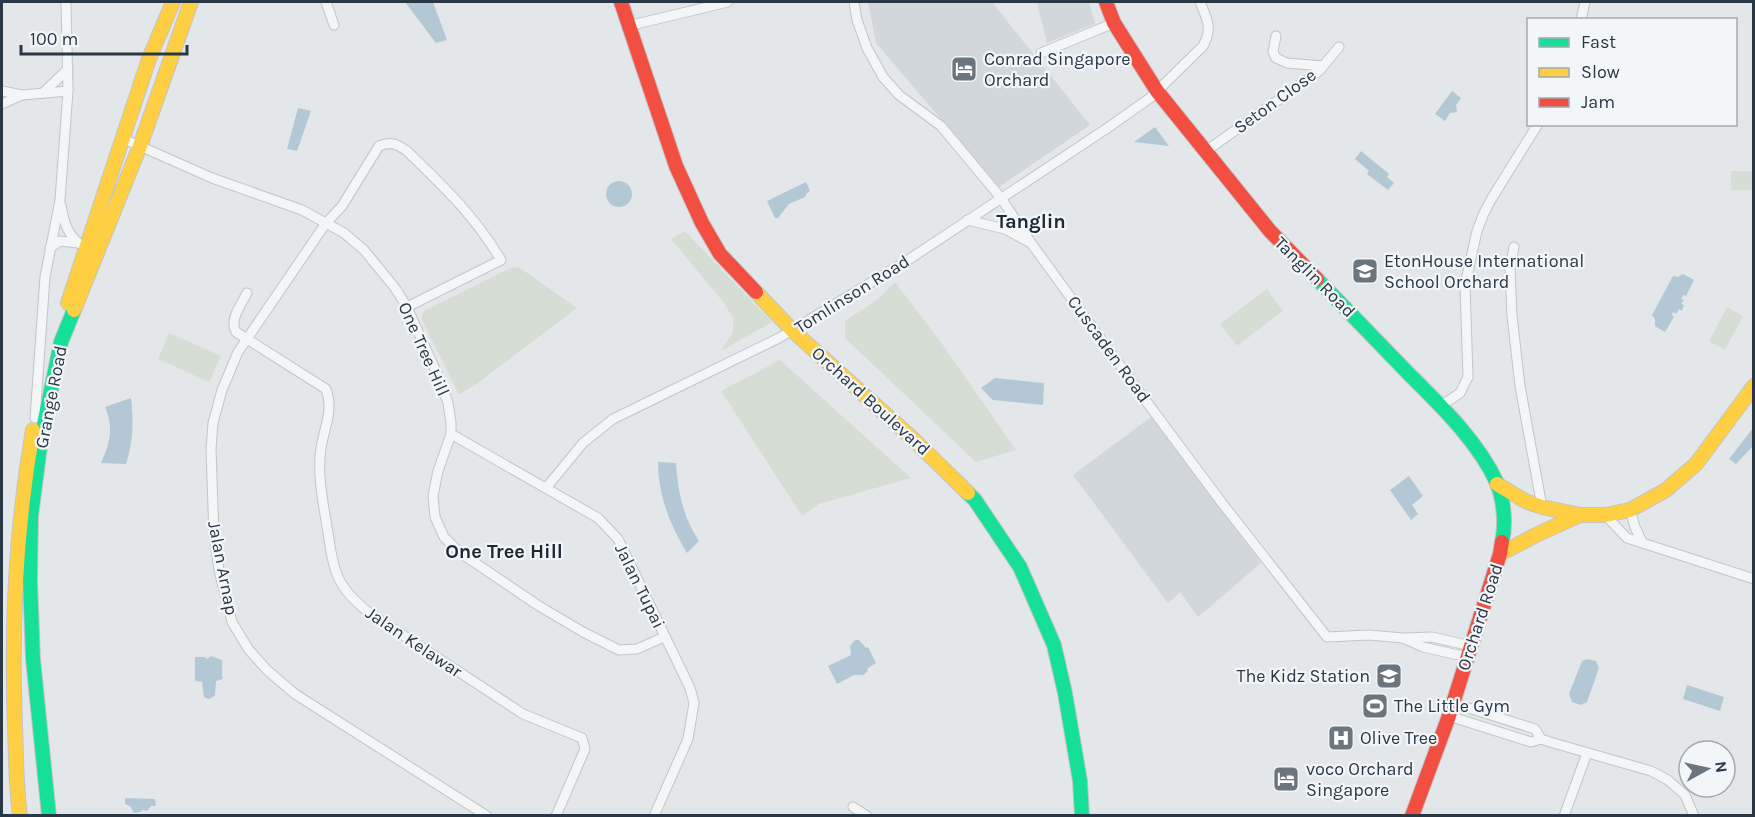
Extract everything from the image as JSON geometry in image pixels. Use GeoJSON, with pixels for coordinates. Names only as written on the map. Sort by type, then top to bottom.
{"type":"FeatureCollection","features":[{"type":"Feature","properties":{"kind":"main road","name":"Grange Road"},"geometry":{"type":"LineString","coordinates":[[20,816],[13,698],[14,588],[26,467],[35,418],[82,245],[124,139],[149,59],[173,2]]}},
{"type":"Feature","properties":{"kind":"main road","name":"Grange Road"},"geometry":{"type":"LineString","coordinates":[[49,816],[33,659],[30,580],[31,516],[41,439],[61,342],[140,146],[190,2]]}},
{"type":"Feature","properties":{"kind":"main road","name":"Orchard Boulevard"},"geometry":{"type":"LineString","coordinates":[[621,2],[676,166],[702,223],[720,254],[792,330],[956,479],[975,500],[1020,567],[1054,645],[1080,781],[1082,816]]}},
{"type":"Feature","properties":{"kind":"main road","name":"Tanglin Road"},"geometry":{"type":"LineString","coordinates":[[1106,2],[1114,23],[1157,91],[1270,231],[1441,406],[1476,448],[1497,484],[1503,509],[1503,543],[1500,555]]}},
{"type":"Feature","properties":{"kind":"main road"},"geometry":{"type":"LineString","coordinates":[[1497,484],[1525,501],[1580,515],[1605,515],[1630,510],[1666,490],[1696,464],[1754,386]]}},
{"type":"Feature","properties":{"kind":"main road"},"geometry":{"type":"LineString","coordinates":[[1500,555],[1580,515]]}},
{"type":"Feature","properties":{"kind":"main road","name":"Orchard Road"},"geometry":{"type":"LineString","coordinates":[[1412,816],[1451,710],[1500,555]]}},
{"type":"Feature","properties":{"kind":"main road"},"geometry":{"type":"LineString","coordinates":[[13,698],[18,689],[26,684],[34,688],[38,698]]}},
{"type":"Feature","properties":{"kind":"street"},"geometry":{"type":"LineString","coordinates":[[35,418],[45,277],[60,200],[68,91],[66,2]]}},
{"type":"Feature","properties":{"kind":"street"},"geometry":{"type":"LineString","coordinates":[[326,2],[334,25]]}},
{"type":"Feature","properties":{"kind":"street"},"geometry":{"type":"LineString","coordinates":[[628,26],[728,2]]}},
{"type":"Feature","properties":{"kind":"street","name":"Cuscaden Road"},"geometry":{"type":"LineString","coordinates":[[854,2],[857,20],[867,48],[883,77],[899,95],[941,126],[1001,198],[1031,243],[1222,503],[1328,637],[1369,635],[1403,638],[1432,637],[1469,652]]}},
{"type":"Feature","properties":{"kind":"street","name":"Tomlinson Road"},"geometry":{"type":"LineString","coordinates":[[546,488],[583,443],[614,419],[792,330],[905,262],[1106,129],[1157,91],[1203,46],[1209,35],[1208,22],[1200,2]]}},
{"type":"Feature","properties":{"kind":"street"},"geometry":{"type":"LineString","coordinates":[[1581,18],[1585,2]]}},
{"type":"Feature","properties":{"kind":"street"},"geometry":{"type":"LineString","coordinates":[[1041,53],[1114,23]]}},
{"type":"Feature","properties":{"kind":"street"},"geometry":{"type":"LineString","coordinates":[[1276,36],[1273,52],[1276,58],[1287,63],[1323,66]]}},
{"type":"Feature","properties":{"kind":"street","name":"Seton Close"},"geometry":{"type":"LineString","coordinates":[[1206,151],[1319,71],[1339,47]]}},
{"type":"Feature","properties":{"kind":"street"},"geometry":{"type":"LineString","coordinates":[[43,93],[68,69]]}},
{"type":"Feature","properties":{"kind":"street"},"geometry":{"type":"LineString","coordinates":[[2,91],[22,95],[68,91]]}},
{"type":"Feature","properties":{"kind":"street"},"geometry":{"type":"LineString","coordinates":[[2,104],[22,95]]}},
{"type":"Feature","properties":{"kind":"street"},"geometry":{"type":"LineString","coordinates":[[1441,406],[1460,393],[1468,377],[1465,285],[1477,231],[1488,206],[1537,126]]}},
{"type":"Feature","properties":{"kind":"street","name":"One Tree Hill"},"geometry":{"type":"LineString","coordinates":[[124,139],[212,178],[302,210],[344,233],[364,250],[395,288],[407,307],[448,403],[451,434],[438,471],[433,496],[435,517],[444,537],[459,552],[539,606],[619,650],[637,649],[664,637]]}},
{"type":"Feature","properties":{"kind":"street","name":"Jalan Arnap"},"geometry":{"type":"LineString","coordinates":[[407,307],[501,260],[486,234],[462,205],[407,151],[397,144],[388,143],[379,146],[342,206],[326,223],[246,339],[222,390],[213,423],[211,449],[214,536],[219,570],[232,622],[255,657],[267,670],[295,694],[487,816]]}},
{"type":"Feature","properties":{"kind":"street"},"geometry":{"type":"LineString","coordinates":[[60,200],[66,228],[70,236],[82,245]]}},
{"type":"Feature","properties":{"kind":"street"},"geometry":{"type":"LineString","coordinates":[[967,220],[1005,229],[1031,243]]}},
{"type":"Feature","properties":{"kind":"street"},"geometry":{"type":"LineString","coordinates":[[50,248],[60,241],[82,245]]}},
{"type":"Feature","properties":{"kind":"street"},"geometry":{"type":"LineString","coordinates":[[1514,247],[1510,269],[1512,316],[1520,386],[1542,507]]}},
{"type":"Feature","properties":{"kind":"street"},"geometry":{"type":"LineString","coordinates":[[246,339],[236,332],[233,321],[247,293]]}},
{"type":"Feature","properties":{"kind":"street","name":"Jalan Kelawar"},"geometry":{"type":"LineString","coordinates":[[246,339],[326,389],[330,409],[321,449],[319,475],[338,576],[351,597],[368,612],[523,714],[578,735],[584,741],[585,749],[556,816]]}},
{"type":"Feature","properties":{"kind":"street","name":"Jalan Tupai"},"geometry":{"type":"LineString","coordinates":[[451,434],[598,518],[618,539],[690,688],[694,703],[688,739],[654,816]]}},
{"type":"Feature","properties":{"kind":"street"},"geometry":{"type":"LineString","coordinates":[[1630,510],[1642,542]]}},
{"type":"Feature","properties":{"kind":"street"},"geometry":{"type":"LineString","coordinates":[[1605,515],[1622,534],[1631,540],[1754,579]]}},
{"type":"Feature","properties":{"kind":"street"},"geometry":{"type":"LineString","coordinates":[[1451,710],[1534,729],[1541,739]]}},
{"type":"Feature","properties":{"kind":"street"},"geometry":{"type":"LineString","coordinates":[[1451,710],[1531,742],[1541,739],[1651,771],[1668,780],[1685,795],[1694,816]]}},
{"type":"Feature","properties":{"kind":"street"},"geometry":{"type":"LineString","coordinates":[[1564,816],[1587,753]]}},
{"type":"Feature","properties":{"kind":"street"},"geometry":{"type":"LineString","coordinates":[[853,807],[867,816]]}},
{"type":"Feature","properties":{"kind":"shaded area"},"geometry":{"type":"Polygon","coordinates":[[[868,2],[992,2],[1090,125],[999,187],[876,43],[868,2]]]}},
{"type":"Feature","properties":{"kind":"shaded area"},"geometry":{"type":"Polygon","coordinates":[[[1037,2],[1089,2],[1095,24],[1047,43],[1037,2]]]}},
{"type":"Feature","properties":{"kind":"shaded area"},"geometry":{"type":"Polygon","coordinates":[[[1731,171],[1753,171],[1753,190],[1731,190],[1731,171]]]}},
{"type":"Feature","properties":{"kind":"shaded area"},"geometry":{"type":"Polygon","coordinates":[[[685,231],[772,322],[721,351],[733,332],[733,318],[724,303],[671,239],[685,231]]]}},
{"type":"Feature","properties":{"kind":"shaded area"},"geometry":{"type":"Polygon","coordinates":[[[513,267],[520,268],[577,308],[459,395],[421,318],[424,311],[513,267]]]}},
{"type":"Feature","properties":{"kind":"shaded area"},"geometry":{"type":"Polygon","coordinates":[[[895,282],[940,341],[1016,450],[976,462],[845,338],[845,321],[877,300],[895,282]]]}},
{"type":"Feature","properties":{"kind":"shaded area"},"geometry":{"type":"Polygon","coordinates":[[[1267,289],[1283,311],[1237,346],[1220,324],[1267,289]]]}},
{"type":"Feature","properties":{"kind":"shaded area"},"geometry":{"type":"Polygon","coordinates":[[[1727,307],[1743,316],[1725,350],[1709,341],[1727,307]]]}},
{"type":"Feature","properties":{"kind":"shaded area"},"geometry":{"type":"Polygon","coordinates":[[[169,333],[221,356],[209,382],[158,359],[169,333]]]}},
{"type":"Feature","properties":{"kind":"shaded area"},"geometry":{"type":"Polygon","coordinates":[[[780,360],[911,478],[819,504],[802,516],[721,391],[780,360]]]}},
{"type":"Feature","properties":{"kind":"shaded area"},"geometry":{"type":"Polygon","coordinates":[[[1151,417],[1261,563],[1198,617],[1180,592],[1168,603],[1073,475],[1151,417]]]}},
{"type":"Feature","properties":{"kind":"water"},"geometry":{"type":"Polygon","coordinates":[[[405,2],[433,2],[447,40],[436,43],[405,2]]]}},
{"type":"Feature","properties":{"kind":"water"},"geometry":{"type":"Polygon","coordinates":[[[1452,91],[1461,98],[1456,105],[1457,112],[1450,113],[1445,121],[1435,114],[1452,91]]]}},
{"type":"Feature","properties":{"kind":"water"},"geometry":{"type":"Polygon","coordinates":[[[298,108],[311,111],[297,151],[287,149],[298,108]]]}},
{"type":"Feature","properties":{"kind":"water"},"geometry":{"type":"Polygon","coordinates":[[[1155,127],[1169,146],[1134,142],[1155,127]]]}},
{"type":"Feature","properties":{"kind":"water"},"geometry":{"type":"Polygon","coordinates":[[[1361,151],[1389,174],[1387,177],[1394,183],[1388,190],[1367,174],[1369,171],[1355,159],[1361,151]]]}},
{"type":"Feature","properties":{"kind":"water"},"geometry":{"type":"Polygon","coordinates":[[[619,181],[628,185],[632,194],[628,203],[619,207],[610,203],[606,194],[610,185],[619,181]]]}},
{"type":"Feature","properties":{"kind":"water"},"geometry":{"type":"Polygon","coordinates":[[[806,182],[810,191],[805,197],[789,204],[778,218],[775,218],[767,201],[806,182]]]}},
{"type":"Feature","properties":{"kind":"water"},"geometry":{"type":"Polygon","coordinates":[[[1683,274],[1694,280],[1686,296],[1683,295],[1681,299],[1684,300],[1681,304],[1684,305],[1682,311],[1679,309],[1676,314],[1673,312],[1674,317],[1665,332],[1655,326],[1655,319],[1652,315],[1673,276],[1678,277],[1683,274]]]}},
{"type":"Feature","properties":{"kind":"water"},"geometry":{"type":"Polygon","coordinates":[[[995,378],[1044,383],[1043,405],[993,400],[981,388],[995,378]]]}},
{"type":"Feature","properties":{"kind":"water"},"geometry":{"type":"Polygon","coordinates":[[[131,398],[132,431],[126,464],[101,463],[110,435],[105,407],[131,398]]]}},
{"type":"Feature","properties":{"kind":"water"},"geometry":{"type":"Polygon","coordinates":[[[1753,428],[1753,446],[1736,464],[1729,459],[1753,428]]]}},
{"type":"Feature","properties":{"kind":"water"},"geometry":{"type":"Polygon","coordinates":[[[658,462],[676,463],[682,504],[699,541],[687,553],[666,509],[660,486],[658,462]]]}},
{"type":"Feature","properties":{"kind":"water"},"geometry":{"type":"Polygon","coordinates":[[[1409,476],[1423,496],[1412,505],[1418,514],[1411,520],[1390,490],[1409,476]]]}},
{"type":"Feature","properties":{"kind":"water"},"geometry":{"type":"Polygon","coordinates":[[[855,640],[859,640],[866,648],[868,647],[876,663],[863,675],[854,675],[837,684],[828,666],[851,655],[850,646],[855,640]]]}},
{"type":"Feature","properties":{"kind":"water"},"geometry":{"type":"Polygon","coordinates":[[[211,656],[222,660],[223,679],[216,681],[215,695],[209,699],[204,697],[202,682],[195,679],[195,657],[207,659],[211,656]]]}},
{"type":"Feature","properties":{"kind":"water"},"geometry":{"type":"Polygon","coordinates":[[[1588,659],[1596,661],[1599,668],[1587,702],[1581,705],[1572,702],[1569,694],[1582,661],[1588,659]]]}},
{"type":"Feature","properties":{"kind":"water"},"geometry":{"type":"Polygon","coordinates":[[[1687,685],[1724,697],[1720,711],[1683,699],[1687,685]]]}},
{"type":"Feature","properties":{"kind":"water"},"geometry":{"type":"Polygon","coordinates":[[[125,798],[155,799],[156,806],[151,806],[147,811],[134,813],[130,806],[125,804],[125,798]]]}},
{"type":"Feature","properties":{"kind":"traffic: fast"},"geometry":{"type":"LineString","coordinates":[[1317,279],[1445,410],[1479,452],[1497,483],[1501,497],[1504,520],[1502,542]]}},
{"type":"Feature","properties":{"kind":"traffic: fast"},"geometry":{"type":"LineString","coordinates":[[49,816],[33,659],[30,580],[31,516],[41,439],[61,342],[74,310]]}},
{"type":"Feature","properties":{"kind":"traffic: fast"},"geometry":{"type":"LineString","coordinates":[[968,493],[1020,567],[1054,645],[1080,781],[1082,816]]}},
{"type":"Feature","properties":{"kind":"traffic: slow"},"geometry":{"type":"LineString","coordinates":[[68,303],[149,59],[173,2]]}},
{"type":"Feature","properties":{"kind":"traffic: slow"},"geometry":{"type":"LineString","coordinates":[[74,310],[140,146],[191,2]]}},
{"type":"Feature","properties":{"kind":"traffic: slow"},"geometry":{"type":"LineString","coordinates":[[756,292],[792,330],[914,440],[968,493]]}},
{"type":"Feature","properties":{"kind":"traffic: slow"},"geometry":{"type":"LineString","coordinates":[[1497,484],[1525,501],[1580,515],[1605,515],[1630,510],[1666,490],[1696,464],[1754,386]]}},
{"type":"Feature","properties":{"kind":"traffic: slow"},"geometry":{"type":"LineString","coordinates":[[20,816],[16,770],[14,614],[22,504],[33,430]]}},
{"type":"Feature","properties":{"kind":"traffic: slow"},"geometry":{"type":"LineString","coordinates":[[1500,554],[1580,515]]}},
{"type":"Feature","properties":{"kind":"traffic: jam"},"geometry":{"type":"LineString","coordinates":[[621,2],[676,166],[702,223],[720,254],[756,292]]}},
{"type":"Feature","properties":{"kind":"traffic: jam"},"geometry":{"type":"LineString","coordinates":[[1106,2],[1114,23],[1157,91],[1270,231],[1317,279]]}},
{"type":"Feature","properties":{"kind":"traffic: jam"},"geometry":{"type":"LineString","coordinates":[[1412,816],[1449,716],[1502,542]]}},
{"type":"Feature","properties":{"kind":"place","name":"Conrad Singapore Orchard"},"geometry":{"type":"Point","coordinates":[964,69]}},
{"type":"Feature","properties":{"kind":"place","name":"EtonHouse International School Orchard"},"geometry":{"type":"Point","coordinates":[1365,271]}},
{"type":"Feature","properties":{"kind":"place","name":"The Kidz Station"},"geometry":{"type":"Point","coordinates":[1389,676]}},
{"type":"Feature","properties":{"kind":"place","name":"The Little Gym"},"geometry":{"type":"Point","coordinates":[1375,706]}},
{"type":"Feature","properties":{"kind":"place","name":"Olive Tree"},"geometry":{"type":"Point","coordinates":[1341,738]}},
{"type":"Feature","properties":{"kind":"place","name":"voco Orchard Singapore"},"geometry":{"type":"Point","coordinates":[1286,779]}},
{"type":"Feature","properties":{"kind":"district","name":"Tanglin"},"geometry":{"type":"Point","coordinates":[1031,221]}},
{"type":"Feature","properties":{"kind":"district","name":"One Tree Hill"},"geometry":{"type":"Point","coordinates":[504,551]}}]}
